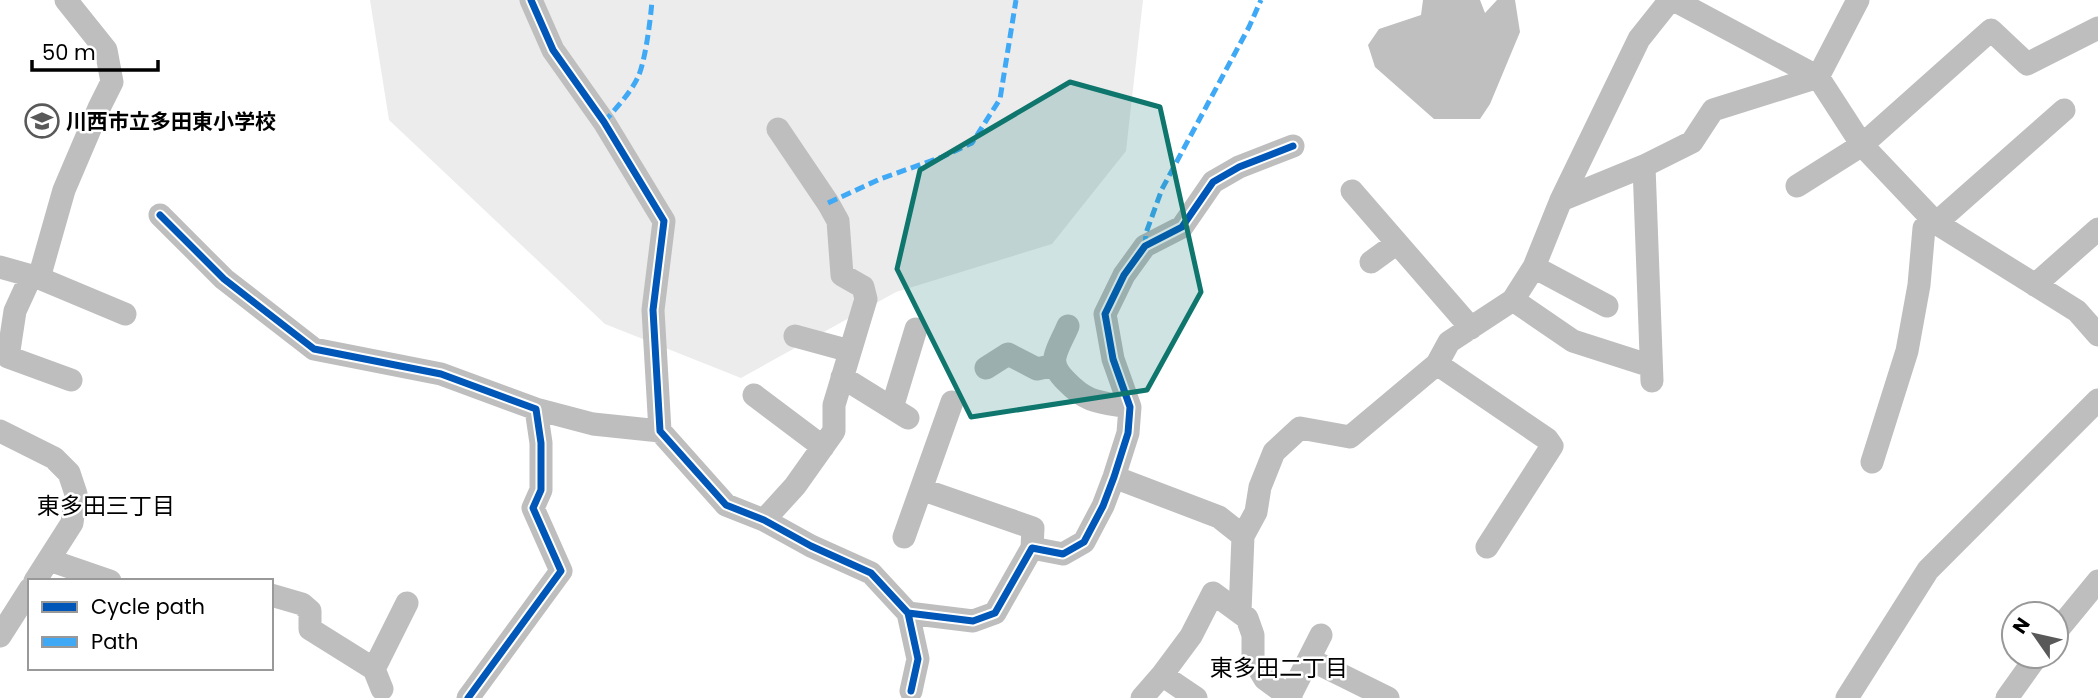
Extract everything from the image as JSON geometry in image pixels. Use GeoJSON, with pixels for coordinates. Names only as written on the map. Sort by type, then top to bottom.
{"type":"FeatureCollection","features":[{"type":"Feature","properties":{"kind":"street"},"geometry":{"type":"LineString","coordinates":[[66,0],[106,50],[112,82],[64,190],[35,277],[15,311],[8,357],[71,380]]}},
{"type":"Feature","properties":{"kind":"street"},"geometry":{"type":"LineString","coordinates":[[531,0],[553,50],[604,122],[664,221],[653,310],[660,431],[726,505],[764,520],[811,546],[871,573],[908,612],[918,659],[909,696]]}},
{"type":"Feature","properties":{"kind":"street"},"geometry":{"type":"LineString","coordinates":[[1240,612],[1243,536],[1256,512],[1260,487],[1274,452],[1300,428],[1350,437],[1437,364],[1450,342],[1513,300],[1534,267],[1561,200],[1639,39],[1672,0],[1818,77],[1862,145],[1936,223],[2077,311],[2098,335]]}},
{"type":"Feature","properties":{"kind":"street"},"geometry":{"type":"LineString","coordinates":[[1561,200],[1644,166],[1692,142],[1713,110],[1818,77],[1858,0]]}},
{"type":"Feature","properties":{"kind":"street"},"geometry":{"type":"LineString","coordinates":[[1797,186],[1862,145],[1992,30],[2027,64],[2098,28]]}},
{"type":"Feature","properties":{"kind":"street"},"geometry":{"type":"LineString","coordinates":[[1872,462],[1907,351],[1919,285],[1924,228],[1936,223],[2064,110]]}},
{"type":"Feature","properties":{"kind":"street"},"geometry":{"type":"LineString","coordinates":[[764,520],[795,486],[834,431],[834,405],[866,299],[863,287],[842,275],[838,221],[778,129]]}},
{"type":"Feature","properties":{"kind":"street"},"geometry":{"type":"LineString","coordinates":[[1032,548],[1063,554],[1084,542],[1103,506],[1114,477],[1128,433],[1130,407],[1113,359],[1105,314],[1124,275],[1145,246],[1182,227],[1213,182],[1239,167],[1293,146]]}},
{"type":"Feature","properties":{"kind":"street"},"geometry":{"type":"LineString","coordinates":[[1513,300],[1573,341],[1651,373],[1644,166]]}},
{"type":"Feature","properties":{"kind":"street"},"geometry":{"type":"LineString","coordinates":[[1352,191],[1471,328]]}},
{"type":"Feature","properties":{"kind":"street"},"geometry":{"type":"LineString","coordinates":[[160,215],[224,279],[314,349],[441,374],[536,409],[593,424],[660,431]]}},
{"type":"Feature","properties":{"kind":"street"},"geometry":{"type":"LineString","coordinates":[[2035,285],[2098,229]]}},
{"type":"Feature","properties":{"kind":"street"},"geometry":{"type":"LineString","coordinates":[[1371,262],[1397,243]]}},
{"type":"Feature","properties":{"kind":"street"},"geometry":{"type":"LineString","coordinates":[[0,267],[35,277],[125,314]]}},
{"type":"Feature","properties":{"kind":"street"},"geometry":{"type":"LineString","coordinates":[[1534,267],[1607,306]]}},
{"type":"Feature","properties":{"kind":"street"},"geometry":{"type":"LineString","coordinates":[[1068,327],[1055,357],[1055,365],[1061,376],[1079,395],[1091,400],[1130,407]]}},
{"type":"Feature","properties":{"kind":"street"},"geometry":{"type":"LineString","coordinates":[[842,377],[900,413],[916,329]]}},
{"type":"Feature","properties":{"kind":"street"},"geometry":{"type":"LineString","coordinates":[[794,335],[850,351]]}},
{"type":"Feature","properties":{"kind":"street"},"geometry":{"type":"LineString","coordinates":[[986,368],[1008,354],[1037,369],[1055,365]]}},
{"type":"Feature","properties":{"kind":"street"},"geometry":{"type":"LineString","coordinates":[[1437,364],[1547,439],[1552,446],[1487,547]]}},
{"type":"Feature","properties":{"kind":"street"},"geometry":{"type":"LineString","coordinates":[[754,395],[823,447]]}},
{"type":"Feature","properties":{"kind":"street"},"geometry":{"type":"LineString","coordinates":[[1847,698],[1928,570],[2098,400]]}},
{"type":"Feature","properties":{"kind":"street"},"geometry":{"type":"LineString","coordinates":[[904,537],[953,402]]}},
{"type":"Feature","properties":{"kind":"street"},"geometry":{"type":"LineString","coordinates":[[468,698],[561,571],[533,508],[541,490],[541,443],[536,409]]}},
{"type":"Feature","properties":{"kind":"street"},"geometry":{"type":"LineString","coordinates":[[0,432],[54,458],[69,473],[76,494],[72,523],[36,579]]}},
{"type":"Feature","properties":{"kind":"street"},"geometry":{"type":"LineString","coordinates":[[1114,477],[1219,517],[1243,536]]}},
{"type":"Feature","properties":{"kind":"street"},"geometry":{"type":"LineString","coordinates":[[908,612],[973,621],[995,613],[1032,548],[1033,528],[921,489]]}},
{"type":"Feature","properties":{"kind":"street"},"geometry":{"type":"LineString","coordinates":[[49,560],[104,579]]}},
{"type":"Feature","properties":{"kind":"street"},"geometry":{"type":"LineString","coordinates":[[2070,615],[2098,581]]}},
{"type":"Feature","properties":{"kind":"street"},"geometry":{"type":"LineString","coordinates":[[1142,698],[1191,636],[1213,593],[1247,618],[1253,635],[1253,659],[1265,679],[1281,695],[1309,659],[1321,635]]}},
{"type":"Feature","properties":{"kind":"street"},"geometry":{"type":"LineString","coordinates":[[273,596],[302,604],[310,611],[310,629],[383,689],[407,603]]}},
{"type":"Feature","properties":{"kind":"street"},"geometry":{"type":"LineString","coordinates":[[0,636],[23,617],[28,598]]}},
{"type":"Feature","properties":{"kind":"street"},"geometry":{"type":"LineString","coordinates":[[1309,659],[1388,698]]}},
{"type":"Feature","properties":{"kind":"street"},"geometry":{"type":"LineString","coordinates":[[2007,698],[2027,670]]}},
{"type":"Feature","properties":{"kind":"street"},"geometry":{"type":"LineString","coordinates":[[1162,675],[1196,698]]}},
{"type":"Feature","properties":{"kind":"highlighted area"},"geometry":{"type":"Polygon","coordinates":[[[1070,82],[1160,107],[1201,292],[1147,390],[971,417],[897,269],[920,170],[1070,82]]]}},
{"type":"Feature","properties":{"kind":"shaded area"},"geometry":{"type":"Polygon","coordinates":[[[370,0],[1143,0],[1126,151],[1052,244],[896,292],[741,378],[605,324],[389,120],[370,0]]]}},
{"type":"Feature","properties":{"kind":"shaded area"},"geometry":{"type":"Polygon","coordinates":[[[1423,0],[1480,0],[1485,13],[1497,0],[1515,0],[1520,32],[1490,104],[1480,119],[1434,119],[1375,67],[1368,45],[1379,29],[1421,15],[1423,0]]]}},
{"type":"Feature","properties":{"kind":"marked path"},"geometry":{"type":"LineString","coordinates":[[604,122],[627,95],[641,70],[652,0]]}},
{"type":"Feature","properties":{"kind":"marked path"},"geometry":{"type":"LineString","coordinates":[[828,203],[880,179],[942,157],[972,143],[1000,99],[1016,0]]}},
{"type":"Feature","properties":{"kind":"marked path"},"geometry":{"type":"LineString","coordinates":[[1145,246],[1146,233],[1162,189],[1261,0]]}},
{"type":"Feature","properties":{"kind":"cycle path"},"geometry":{"type":"LineString","coordinates":[[531,0],[553,50],[604,122],[664,221],[653,310],[660,431],[726,505],[764,520],[811,546],[871,573],[908,613]]}},
{"type":"Feature","properties":{"kind":"cycle path"},"geometry":{"type":"LineString","coordinates":[[911,691],[918,659],[908,613],[973,621],[995,613],[1032,548],[1063,554],[1084,542],[1103,506],[1128,433],[1130,407],[1113,359],[1105,314],[1124,275],[1145,246],[1182,227],[1213,182],[1239,167],[1293,146]]}},
{"type":"Feature","properties":{"kind":"cycle path"},"geometry":{"type":"LineString","coordinates":[[160,215],[224,279],[314,349],[441,374],[536,409],[541,443],[541,490],[533,508],[561,571],[468,698]]}},
{"type":"Feature","properties":{"kind":"place","name":"川西市立多田東小学校"},"geometry":{"type":"Point","coordinates":[42,121]}},
{"type":"Feature","properties":{"kind":"district","name":"東多田三丁目"},"geometry":{"type":"Point","coordinates":[106,506]}},
{"type":"Feature","properties":{"kind":"district","name":"東多田二丁目"},"geometry":{"type":"Point","coordinates":[1279,668]}}]}
